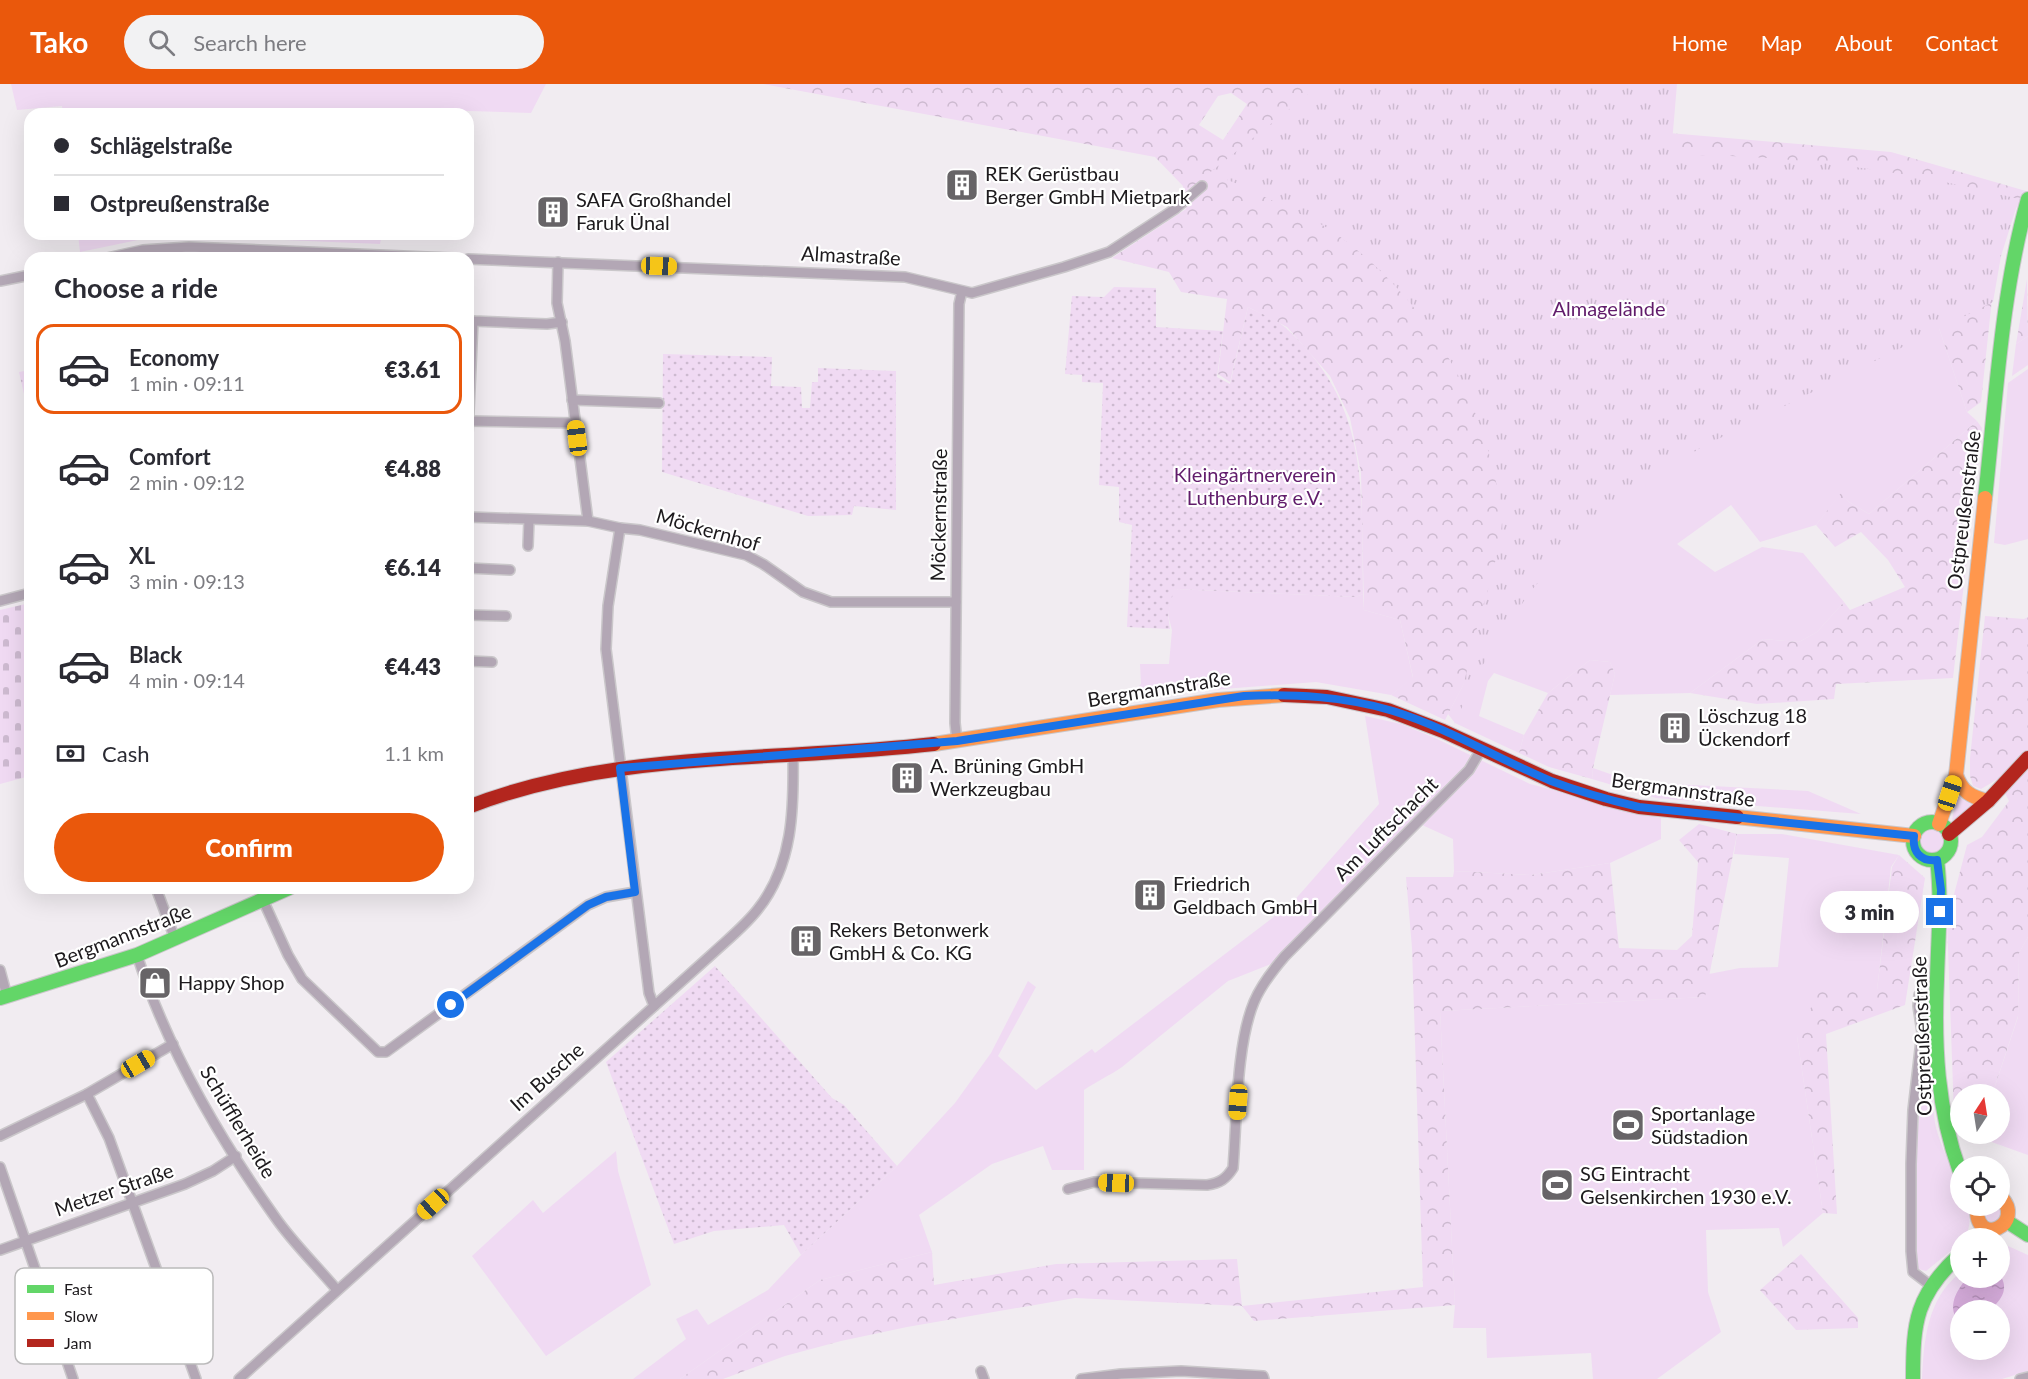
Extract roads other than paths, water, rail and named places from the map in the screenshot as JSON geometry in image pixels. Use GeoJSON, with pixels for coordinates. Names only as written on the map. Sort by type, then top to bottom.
{"type":"FeatureCollection","features":[{"type":"Feature","properties":{"kind":"street","name":"Almastraße"},"geometry":{"type":"LineString","coordinates":[[474,259],[905,277],[972,293],[1109,252],[1175,209],[1202,186]]}},
{"type":"Feature","properties":{"kind":"street","name":"Ostpreußenstraße"},"geometry":{"type":"LineString","coordinates":[[1944,829],[1956,775],[2009,284],[2016,241],[2028,199]]}},
{"type":"Feature","properties":{"kind":"street"},"geometry":{"type":"LineString","coordinates":[[134,252],[189,247],[308,252]]}},
{"type":"Feature","properties":{"kind":"street"},"geometry":{"type":"LineString","coordinates":[[558,262],[557,303],[562,322],[588,521]]}},
{"type":"Feature","properties":{"kind":"street"},"geometry":{"type":"LineString","coordinates":[[0,282],[24,276]]}},
{"type":"Feature","properties":{"kind":"street","name":"Möckernstraße"},"geometry":{"type":"LineString","coordinates":[[957,741],[955,723],[959,304],[962,291]]}},
{"type":"Feature","properties":{"kind":"street"},"geometry":{"type":"LineString","coordinates":[[474,320],[562,322]]}},
{"type":"Feature","properties":{"kind":"street"},"geometry":{"type":"LineString","coordinates":[[572,400],[659,403]]}},
{"type":"Feature","properties":{"kind":"street"},"geometry":{"type":"LineString","coordinates":[[474,421],[575,423]]}},
{"type":"Feature","properties":{"kind":"street","name":"Möckernhof"},"geometry":{"type":"LineString","coordinates":[[474,517],[588,521],[640,530],[746,555],[803,592],[831,602],[956,602]]}},
{"type":"Feature","properties":{"kind":"street"},"geometry":{"type":"LineString","coordinates":[[528,546],[529,520]]}},
{"type":"Feature","properties":{"kind":"street"},"geometry":{"type":"LineString","coordinates":[[620,528],[606,626],[606,649],[635,892],[649,993],[654,1006]]}},
{"type":"Feature","properties":{"kind":"street"},"geometry":{"type":"LineString","coordinates":[[474,568],[510,570]]}},
{"type":"Feature","properties":{"kind":"street"},"geometry":{"type":"LineString","coordinates":[[0,600],[24,594]]}},
{"type":"Feature","properties":{"kind":"street"},"geometry":{"type":"LineString","coordinates":[[474,615],[506,616]]}},
{"type":"Feature","properties":{"kind":"street"},"geometry":{"type":"LineString","coordinates":[[474,661],[492,662]]}},
{"type":"Feature","properties":{"kind":"street","name":"Bergmannstraße"},"geometry":{"type":"LineString","coordinates":[[474,804],[541,782],[620,768],[957,741],[1205,701],[1274,695],[1326,697],[1374,706],[1431,725],[1551,781],[1601,798],[1639,807],[1914,836]]}},
{"type":"Feature","properties":{"kind":"street","name":"Am Luftschacht"},"geometry":{"type":"LineString","coordinates":[[1068,1189],[1094,1182],[1208,1185],[1217,1184],[1226,1179],[1233,1168],[1244,1042],[1249,1016],[1261,989],[1285,956],[1469,770],[1482,748]]}},
{"type":"Feature","properties":{"kind":"street","name":"Im Busche"},"geometry":{"type":"LineString","coordinates":[[239,1379],[745,924],[774,885],[782,865],[789,834],[793,754]]}},
{"type":"Feature","properties":{"kind":"street"},"geometry":{"type":"LineString","coordinates":[[1944,829],[1988,801],[2028,758]]}},
{"type":"Feature","properties":{"kind":"street"},"geometry":{"type":"LineString","coordinates":[[1956,775],[1960,788],[1967,794],[1975,799],[1988,801]]}},
{"type":"Feature","properties":{"kind":"street"},"geometry":{"type":"LineString","coordinates":[[1933,823],[1944,829],[1950,847],[1947,853],[1937,860],[1926,859],[1917,853],[1914,847],[1914,836],[1921,826],[1933,823]]}},
{"type":"Feature","properties":{"kind":"street","name":"Ostpreußenstraße"},"geometry":{"type":"LineString","coordinates":[[1937,860],[1941,890],[1937,976],[1939,1090],[1946,1137],[1954,1156]]}},
{"type":"Feature","properties":{"kind":"street"},"geometry":{"type":"LineString","coordinates":[[263,900],[288,955],[302,979],[378,1052],[382,1053],[588,905],[606,897],[635,892]]}},
{"type":"Feature","properties":{"kind":"street"},"geometry":{"type":"LineString","coordinates":[[158,894],[175,939]]}},
{"type":"Feature","properties":{"kind":"street","name":"Bergmannstraße"},"geometry":{"type":"LineString","coordinates":[[3,997],[137,955],[276,894]]}},
{"type":"Feature","properties":{"kind":"street","name":"Schüfflerheide"},"geometry":{"type":"LineString","coordinates":[[137,955],[173,1044],[208,1111],[276,1218],[337,1290]]}},
{"type":"Feature","properties":{"kind":"street"},"geometry":{"type":"LineString","coordinates":[[0,970],[3,997]]}},
{"type":"Feature","properties":{"kind":"street","name":"Ostpreußenstraße"},"geometry":{"type":"LineString","coordinates":[[1919,995],[1918,1006],[1922,1032],[1912,1120],[1911,1251],[1913,1272],[1929,1285]]}},
{"type":"Feature","properties":{"kind":"street"},"geometry":{"type":"LineString","coordinates":[[0,1136],[87,1094],[173,1044]]}},
{"type":"Feature","properties":{"kind":"street"},"geometry":{"type":"LineString","coordinates":[[87,1094],[109,1138],[156,1268]]}},
{"type":"Feature","properties":{"kind":"street","name":"Metzer Straße"},"geometry":{"type":"LineString","coordinates":[[0,1250],[195,1180],[213,1172],[236,1156]]}},
{"type":"Feature","properties":{"kind":"street"},"geometry":{"type":"LineString","coordinates":[[0,1167],[34,1268]]}},
{"type":"Feature","properties":{"kind":"street"},"geometry":{"type":"LineString","coordinates":[[2002,1228],[2010,1216]]}},
{"type":"Feature","properties":{"kind":"street"},"geometry":{"type":"LineString","coordinates":[[2008,1222],[2028,1235]]}},
{"type":"Feature","properties":{"kind":"street"},"geometry":{"type":"LineString","coordinates":[[1913,1379],[1915,1331],[1920,1305],[1929,1285],[1950,1264]]}},
{"type":"Feature","properties":{"kind":"street"},"geometry":{"type":"LineString","coordinates":[[68,1364],[73,1379]]}},
{"type":"Feature","properties":{"kind":"street"},"geometry":{"type":"LineString","coordinates":[[191,1364],[196,1379]]}},
{"type":"Feature","properties":{"kind":"street"},"geometry":{"type":"LineString","coordinates":[[1081,1379],[1121,1374],[1162,1376],[1204,1372],[1263,1376],[1264,1379]]}},
{"type":"Feature","properties":{"kind":"street"},"geometry":{"type":"LineString","coordinates":[[2020,1379],[2028,1377]]}},
{"type":"Feature","properties":{"kind":"water"},"geometry":{"type":"Polygon","coordinates":[[[1959,1288],[2004,1288],[1999,1300],[1954,1300],[1959,1288]]]}},
{"type":"Feature","properties":{"kind":"place","name":"REK Gerüstbau Berger GmbH Mietpark"},"geometry":{"type":"Point","coordinates":[962,185]}},
{"type":"Feature","properties":{"kind":"place","name":"SAFA Großhandel Faruk Ünal"},"geometry":{"type":"Point","coordinates":[553,212]}},
{"type":"Feature","properties":{"kind":"place","name":"Löschzug 18 Ückendorf"},"geometry":{"type":"Point","coordinates":[1675,728]}},
{"type":"Feature","properties":{"kind":"place","name":"A. Brüning GmbH Werkzeugbau"},"geometry":{"type":"Point","coordinates":[907,778]}},
{"type":"Feature","properties":{"kind":"place","name":"Friedrich Geldbach GmbH"},"geometry":{"type":"Point","coordinates":[1150,895]}},
{"type":"Feature","properties":{"kind":"place","name":"Rekers Betonwerk GmbH & Co. KG"},"geometry":{"type":"Point","coordinates":[806,941]}},
{"type":"Feature","properties":{"kind":"place","name":"Happy Shop"},"geometry":{"type":"Point","coordinates":[155,983]}},
{"type":"Feature","properties":{"kind":"place","name":"Sportanlage Südstadion"},"geometry":{"type":"Point","coordinates":[1628,1125]}},
{"type":"Feature","properties":{"kind":"place","name":"SG Eintracht Gelsenkirchen 1930 e.V."},"geometry":{"type":"Point","coordinates":[1557,1185]}},
{"type":"Feature","properties":{"kind":"park label","name":"Almagelände"},"geometry":{"type":"Point","coordinates":[1609,309]}},
{"type":"Feature","properties":{"kind":"park label","name":"Kleingärtnerverein Luthenburg e.V."},"geometry":{"type":"Point","coordinates":[1255,486]}}]}
